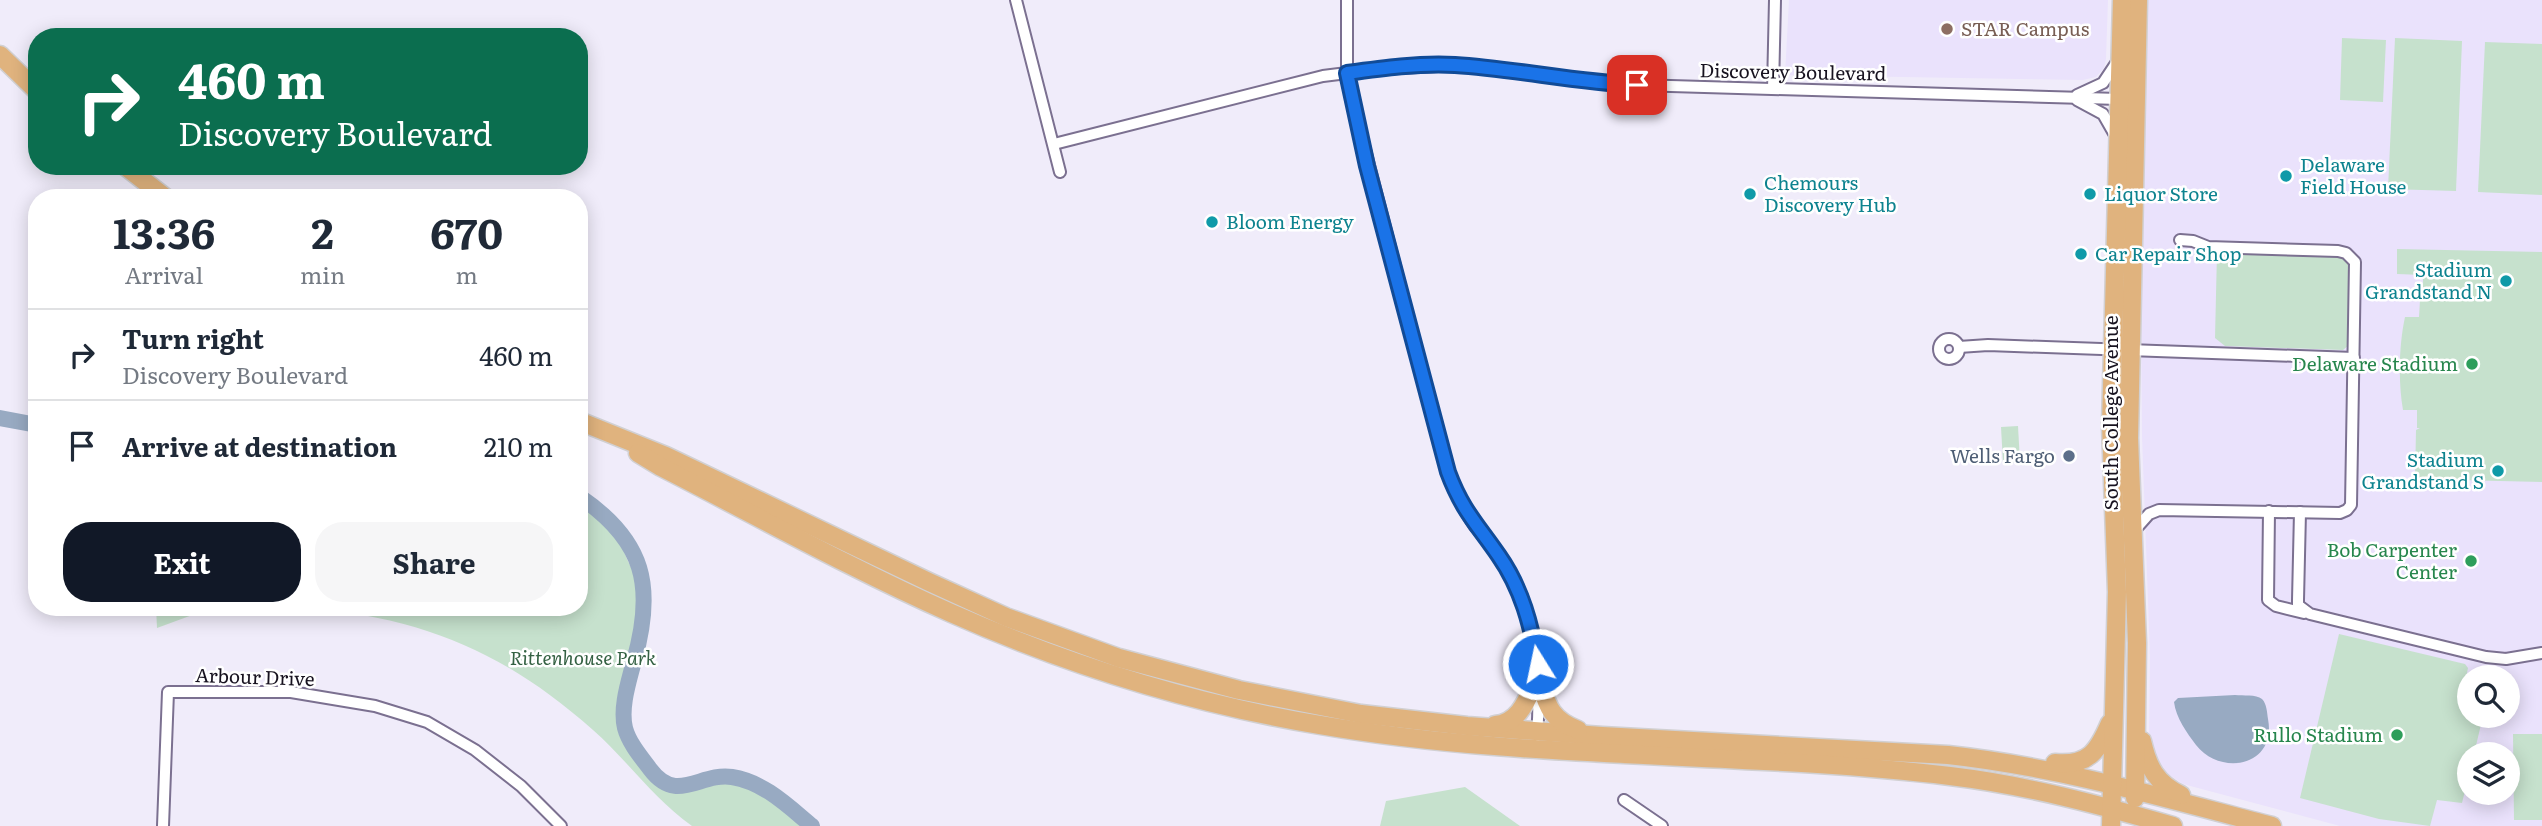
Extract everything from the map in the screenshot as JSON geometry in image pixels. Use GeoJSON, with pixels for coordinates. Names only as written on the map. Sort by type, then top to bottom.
{"type":"FeatureCollection","features":[{"type":"Feature","properties":{"kind":"main road","name":"South College Avenue"},"geometry":{"type":"LineString","coordinates":[[2122,0],[2118,148],[2122,349],[2133,532],[2137,718],[2135,820]]}},
{"type":"Feature","properties":{"kind":"main road","name":"South College Avenue"},"geometry":{"type":"LineString","coordinates":[[2111,817],[2117,592],[2112,438],[2122,349],[2138,0]]}},
{"type":"Feature","properties":{"kind":"main road"},"geometry":{"type":"LineString","coordinates":[[0,55],[28,82]]}},
{"type":"Feature","properties":{"kind":"main road"},"geometry":{"type":"LineString","coordinates":[[137,175],[154,189]]}},
{"type":"Feature","properties":{"kind":"main road"},"geometry":{"type":"LineString","coordinates":[[588,425],[666,456],[969,601],[1048,634],[1219,685],[1307,705],[1467,726],[1948,755],[2068,765],[2087,758],[2101,745],[2114,713]]}},
{"type":"Feature","properties":{"kind":"main road"},"geometry":{"type":"LineString","coordinates":[[605,433],[661,467],[949,612],[1086,665],[1203,700],[1319,725],[1430,740],[1536,749],[1909,771],[2001,783],[2056,795],[2111,817],[2173,826]]}},
{"type":"Feature","properties":{"kind":"main road"},"geometry":{"type":"LineString","coordinates":[[1467,726],[1504,724],[1516,718],[1538,676]]}},
{"type":"Feature","properties":{"kind":"main road"},"geometry":{"type":"LineString","coordinates":[[1538,676],[1553,716],[1577,729],[1602,736]]}},
{"type":"Feature","properties":{"kind":"main road"},"geometry":{"type":"LineString","coordinates":[[2137,718],[2147,762],[2154,774],[2171,790],[2213,810]]}},
{"type":"Feature","properties":{"kind":"main road"},"geometry":{"type":"LineString","coordinates":[[1998,761],[2135,789],[2272,826]]}},
{"type":"Feature","properties":{"kind":"main road"},"geometry":{"type":"LineString","coordinates":[[2056,795],[2091,813],[2101,826]]}},
{"type":"Feature","properties":{"kind":"street"},"geometry":{"type":"LineString","coordinates":[[1016,0],[1060,172]]}},
{"type":"Feature","properties":{"kind":"street"},"geometry":{"type":"LineString","coordinates":[[1347,0],[1347,73],[1367,166],[1448,472],[1466,512],[1499,555],[1522,597],[1533,637],[1538,676],[1536,749]]}},
{"type":"Feature","properties":{"kind":"street"},"geometry":{"type":"LineString","coordinates":[[1773,89],[1775,0]]}},
{"type":"Feature","properties":{"kind":"street","name":"Discovery Boulevard"},"geometry":{"type":"LineString","coordinates":[[2071,97],[2103,83],[2120,54]]}},
{"type":"Feature","properties":{"kind":"street","name":"Discovery Boulevard"},"geometry":{"type":"LineString","coordinates":[[1054,144],[1323,76],[1417,66],[1456,65],[1610,84],[2119,99]]}},
{"type":"Feature","properties":{"kind":"street","name":"Discovery Boulevard"},"geometry":{"type":"LineString","coordinates":[[2071,97],[2103,114],[2112,127],[2118,148]]}},
{"type":"Feature","properties":{"kind":"street"},"geometry":{"type":"LineString","coordinates":[[2133,532],[2149,514],[2159,510],[2340,513],[2351,505],[2355,262],[2347,253],[2338,251],[2208,247],[2193,241],[2180,240]]}},
{"type":"Feature","properties":{"kind":"street"},"geometry":{"type":"LineString","coordinates":[[1959,347],[1988,345],[2354,358]]}},
{"type":"Feature","properties":{"kind":"street"},"geometry":{"type":"LineString","coordinates":[[2269,511],[2267,600],[2276,606],[2486,657],[2517,658],[2542,653]]}},
{"type":"Feature","properties":{"kind":"street"},"geometry":{"type":"LineString","coordinates":[[2300,512],[2298,605],[2310,614]]}},
{"type":"Feature","properties":{"kind":"street","name":"Arbour Drive"},"geometry":{"type":"LineString","coordinates":[[163,826],[168,692],[291,692],[375,706],[427,722],[475,750],[521,786],[561,826]]}},
{"type":"Feature","properties":{"kind":"street"},"geometry":{"type":"LineString","coordinates":[[1624,800],[1662,826]]}},
{"type":"Feature","properties":{"kind":"shaded area","name":"STAR Campus"},"geometry":{"type":"Polygon","coordinates":[[[1789,0],[2108,0],[2106,59],[2104,68],[2096,77],[2083,80],[1785,75],[1789,0]]]}},
{"type":"Feature","properties":{"kind":"shaded area"},"geometry":{"type":"Polygon","coordinates":[[[2148,0],[2542,0],[2542,826],[2340,826],[2183,784],[2159,769],[2149,746],[2150,656],[2141,322],[2148,0]]]}},
{"type":"Feature","properties":{"kind":"green space"},"geometry":{"type":"Polygon","coordinates":[[[2342,38],[2386,40],[2383,102],[2340,100],[2342,38]]]}},
{"type":"Feature","properties":{"kind":"green space"},"geometry":{"type":"Polygon","coordinates":[[[2395,38],[2462,41],[2456,191],[2388,189],[2395,38]]]}},
{"type":"Feature","properties":{"kind":"green space"},"geometry":{"type":"Polygon","coordinates":[[[2485,42],[2542,44],[2542,195],[2478,192],[2485,42]]]}},
{"type":"Feature","properties":{"kind":"green space","name":"Delaware Stadium"},"geometry":{"type":"Polygon","coordinates":[[[2397,249],[2542,252],[2542,482],[2415,479],[2416,430],[2420,428],[2417,428],[2417,410],[2403,410],[2400,363],[2405,317],[2419,317],[2420,300],[2423,299],[2423,275],[2397,274],[2397,249]]]}},
{"type":"Feature","properties":{"kind":"green space"},"geometry":{"type":"Polygon","coordinates":[[[2217,252],[2335,256],[2344,259],[2351,273],[2349,345],[2343,350],[2225,346],[2215,338],[2217,252]]]}},
{"type":"Feature","properties":{"kind":"green space"},"geometry":{"type":"Polygon","coordinates":[[[2018,426],[2020,462],[2003,463],[2001,427],[2018,426]]]}},
{"type":"Feature","properties":{"kind":"green space","name":"Rittenhouse Park"},"geometry":{"type":"Polygon","coordinates":[[[588,505],[611,520],[644,598],[645,618],[628,682],[623,714],[627,734],[639,755],[660,779],[670,785],[689,785],[720,777],[732,777],[755,784],[775,796],[812,826],[692,826],[665,804],[593,730],[526,679],[460,643],[368,616],[588,616],[588,505]]]}},
{"type":"Feature","properties":{"kind":"green space"},"geometry":{"type":"Polygon","coordinates":[[[156,616],[190,616],[157,628],[156,616]]]}},
{"type":"Feature","properties":{"kind":"green space","name":"Rullo Stadium"},"geometry":{"type":"Polygon","coordinates":[[[2339,634],[2465,664],[2457,665],[2457,728],[2480,728],[2477,742],[2457,742],[2457,802],[2437,800],[2430,826],[2379,819],[2300,798],[2339,634]]]}},
{"type":"Feature","properties":{"kind":"green space"},"geometry":{"type":"Polygon","coordinates":[[[2513,734],[2542,734],[2542,820],[2514,820],[2514,805],[2520,805],[2520,742],[2513,742],[2513,734]]]}},
{"type":"Feature","properties":{"kind":"green space"},"geometry":{"type":"Polygon","coordinates":[[[1465,787],[1520,826],[1380,826],[1386,801],[1465,787]]]}},
{"type":"Feature","properties":{"kind":"water"},"geometry":{"type":"Polygon","coordinates":[[[2235,695],[2262,699],[2265,703],[2269,735],[2256,756],[2245,762],[2232,763],[2207,755],[2196,745],[2179,719],[2174,702],[2178,698],[2235,695]]]}},
{"type":"Feature","properties":{"kind":"waterway"},"geometry":{"type":"LineString","coordinates":[[0,418],[28,423]]}},
{"type":"Feature","properties":{"kind":"waterway"},"geometry":{"type":"LineString","coordinates":[[588,503],[618,530],[631,548],[639,568],[644,610],[624,703],[625,728],[639,755],[660,779],[670,785],[689,785],[720,777],[732,777],[755,784],[775,796],[812,826]]}},
{"type":"Feature","properties":{"kind":"place","name":"STAR Campus"},"geometry":{"type":"Point","coordinates":[1947,29]}},
{"type":"Feature","properties":{"kind":"place","name":"Delaware Field House"},"geometry":{"type":"Point","coordinates":[2286,176]}},
{"type":"Feature","properties":{"kind":"place","name":"Chemours Discovery Hub"},"geometry":{"type":"Point","coordinates":[1750,194]}},
{"type":"Feature","properties":{"kind":"place","name":"Liquor Store"},"geometry":{"type":"Point","coordinates":[2090,194]}},
{"type":"Feature","properties":{"kind":"place","name":"Bloom Energy"},"geometry":{"type":"Point","coordinates":[1212,222]}},
{"type":"Feature","properties":{"kind":"place","name":"Car Repair Shop"},"geometry":{"type":"Point","coordinates":[2081,254]}},
{"type":"Feature","properties":{"kind":"place","name":"Stadium Grandstand N"},"geometry":{"type":"Point","coordinates":[2506,281]}},
{"type":"Feature","properties":{"kind":"place","name":"Delaware Stadium"},"geometry":{"type":"Point","coordinates":[2472,364]}},
{"type":"Feature","properties":{"kind":"place","name":"Wells Fargo"},"geometry":{"type":"Point","coordinates":[2069,456]}},
{"type":"Feature","properties":{"kind":"place","name":"Stadium Grandstand S"},"geometry":{"type":"Point","coordinates":[2498,471]}},
{"type":"Feature","properties":{"kind":"place","name":"Bob Carpenter Center"},"geometry":{"type":"Point","coordinates":[2471,561]}},
{"type":"Feature","properties":{"kind":"place","name":"Rullo Stadium"},"geometry":{"type":"Point","coordinates":[2397,735]}},
{"type":"Feature","properties":{"kind":"route"},"geometry":{"type":"LineString","coordinates":[[1538,664],[1522,597],[1499,555],[1466,512],[1448,472],[1367,166],[1347,73],[1456,65],[1637,85]]}}]}
